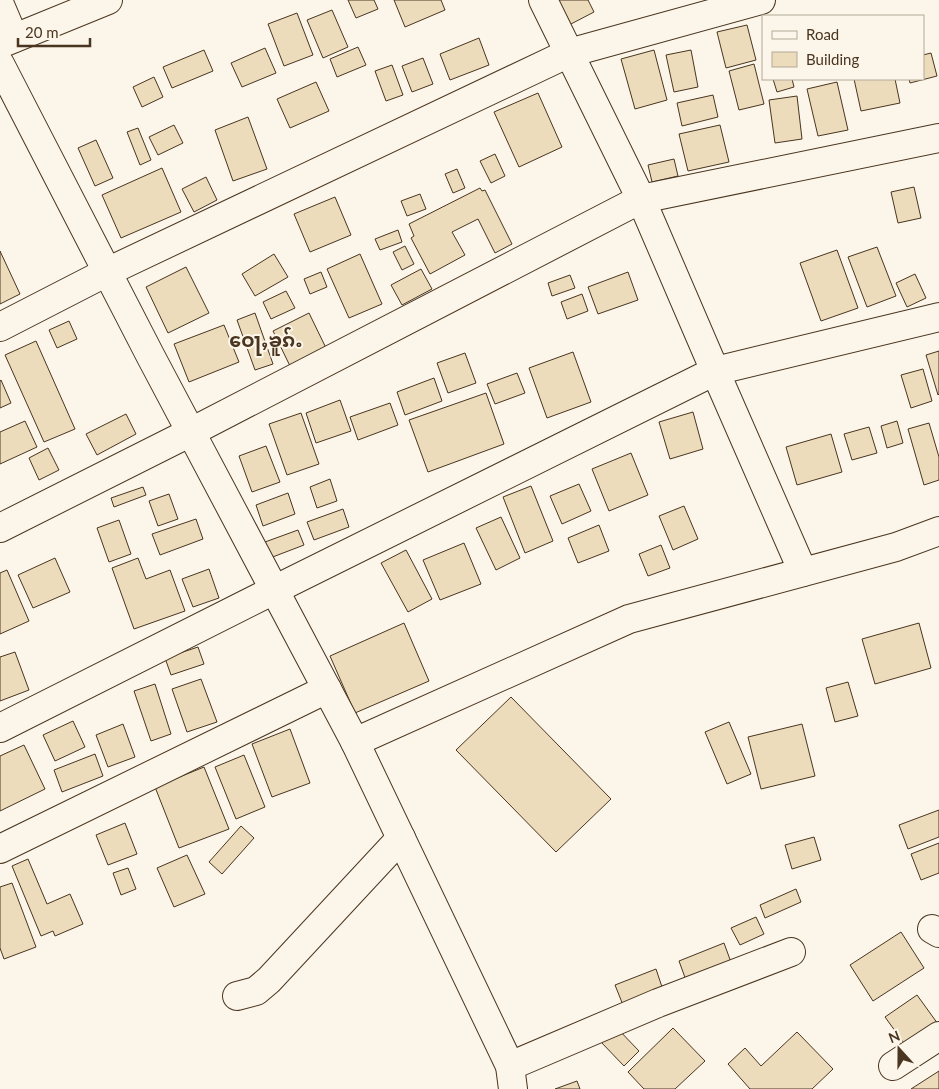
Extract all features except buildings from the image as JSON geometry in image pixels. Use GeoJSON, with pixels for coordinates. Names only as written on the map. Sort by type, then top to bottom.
{"type":"FeatureCollection","features":[{"type":"Feature","properties":{"kind":"main road"},"geometry":{"type":"LineString","coordinates":[[0,5],[7,41],[108,0]]}},
{"type":"Feature","properties":{"kind":"main road"},"geometry":{"type":"LineString","coordinates":[[543,0],[641,199],[803,572]]}},
{"type":"Feature","properties":{"kind":"main road"},"geometry":{"type":"LineString","coordinates":[[0,327],[107,272],[569,53],[761,0]]}},
{"type":"Feature","properties":{"kind":"main road"},"geometry":{"type":"LineString","coordinates":[[0,64],[107,272],[355,742],[511,1077],[658,1003],[791,952]]}},
{"type":"Feature","properties":{"kind":"main road"},"geometry":{"type":"LineString","coordinates":[[0,528],[191,432],[641,199],[939,138]]}},
{"type":"Feature","properties":{"kind":"main road"},"geometry":{"type":"LineString","coordinates":[[0,728],[715,370],[939,317]]}},
{"type":"Feature","properties":{"kind":"main road"},"geometry":{"type":"LineString","coordinates":[[355,742],[629,619],[896,547],[939,530]]}},
{"type":"Feature","properties":{"kind":"main road"},"geometry":{"type":"LineString","coordinates":[[0,848],[327,689]]}},
{"type":"Feature","properties":{"kind":"main road"},"geometry":{"type":"LineString","coordinates":[[237,996],[256,991],[269,980],[401,838]]}},
{"type":"Feature","properties":{"kind":"main road"},"geometry":{"type":"LineString","coordinates":[[893,1066],[939,1036]]}},
{"type":"Feature","properties":{"kind":"district","name":"ဝေႃႇၶူၵ်ႉ"},"geometry":{"type":"Point","coordinates":[266,340]}}]}
